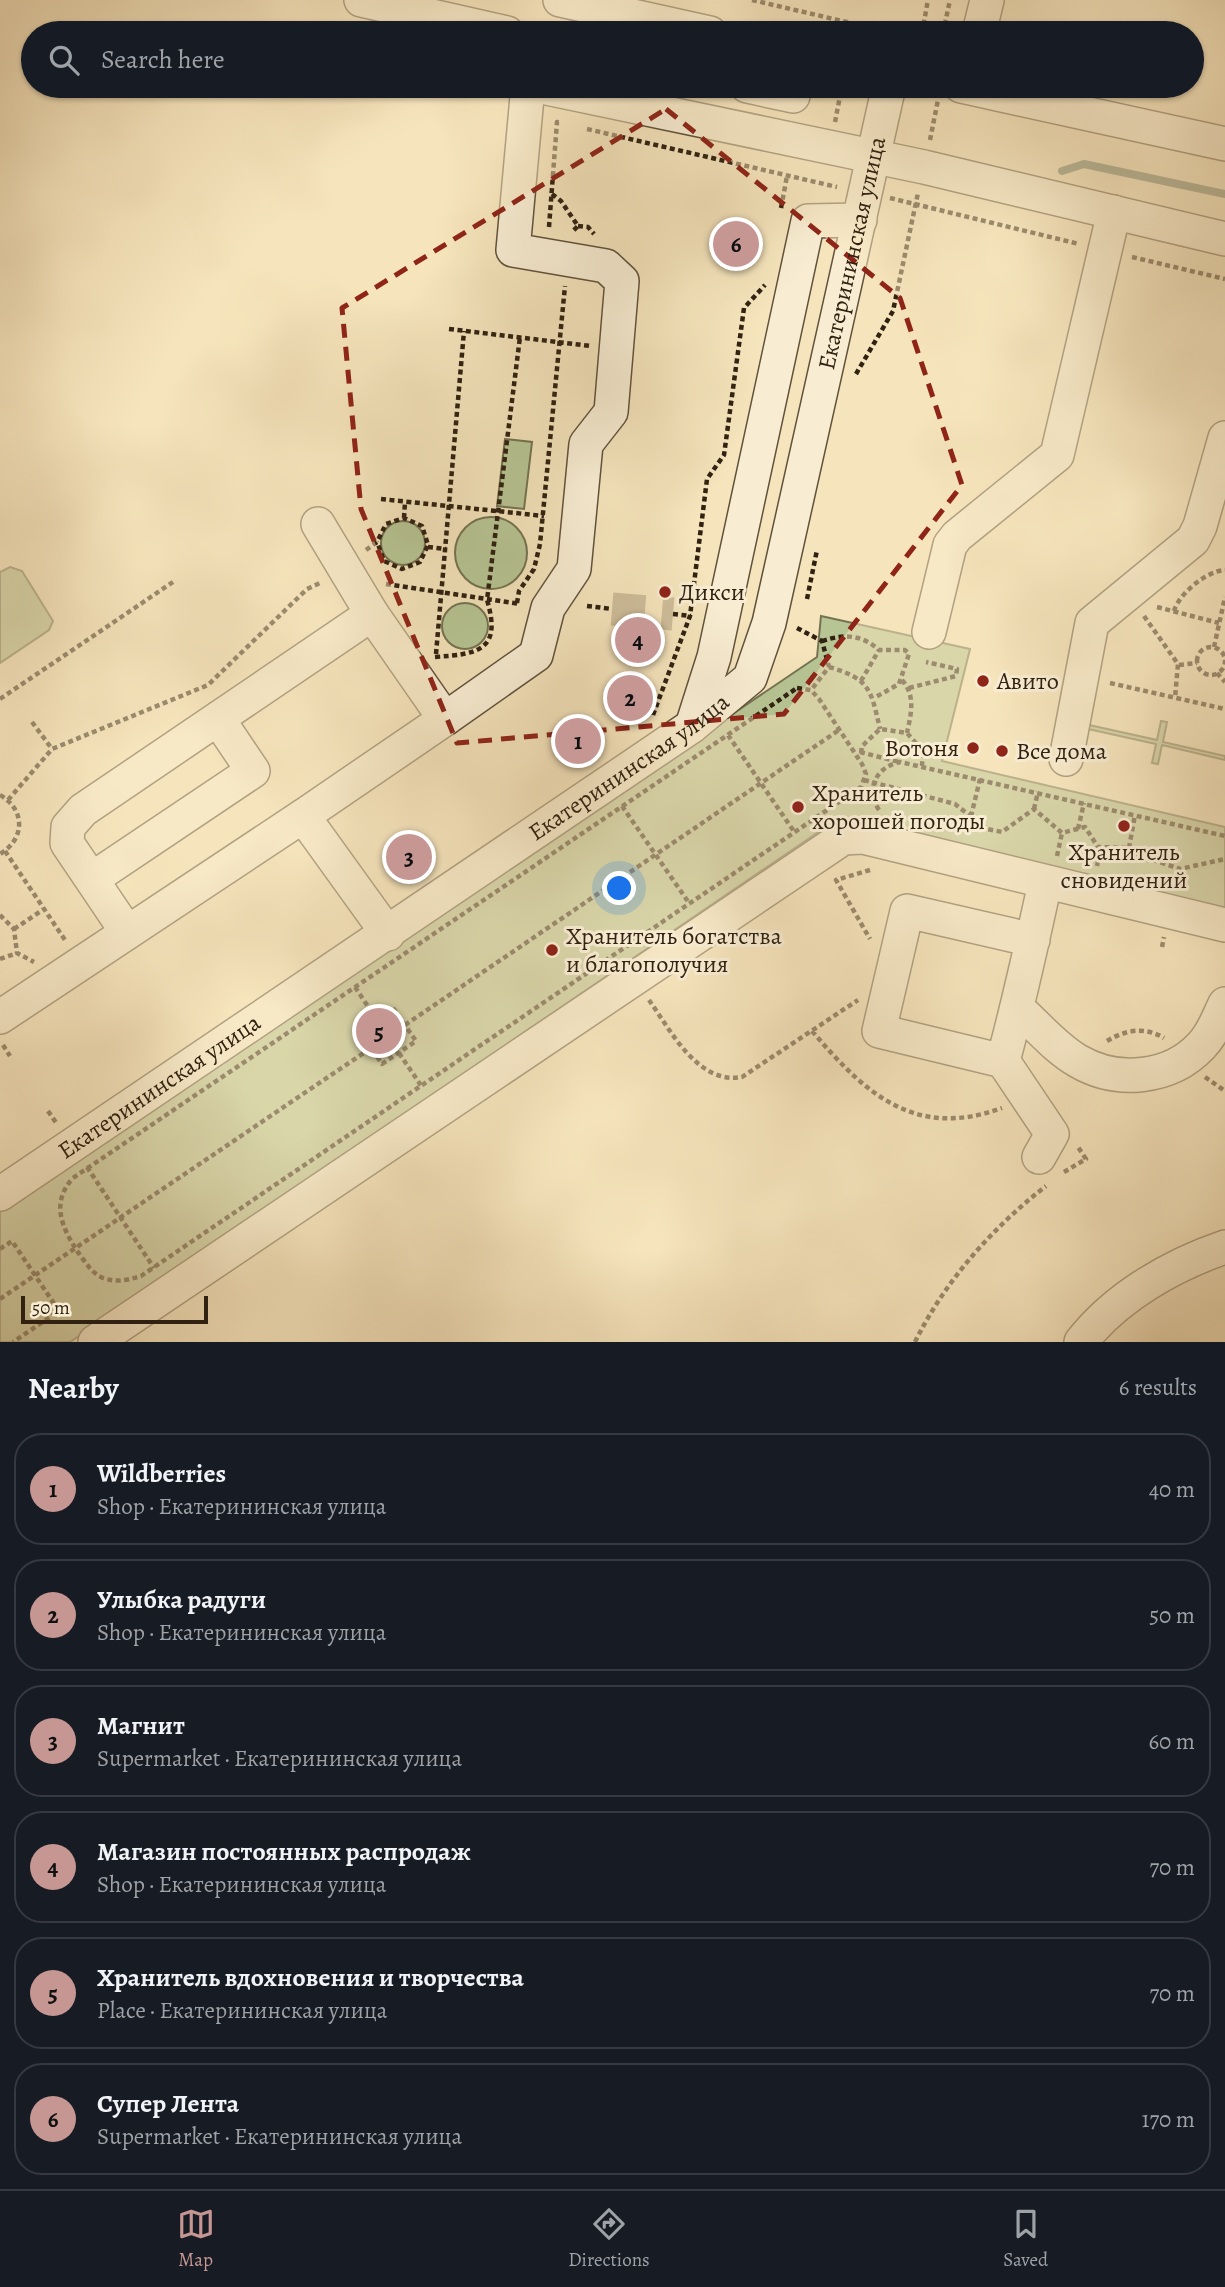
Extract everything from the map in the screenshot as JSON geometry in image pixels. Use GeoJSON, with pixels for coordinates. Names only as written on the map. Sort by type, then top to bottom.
{"type":"FeatureCollection","features":[{"type":"Feature","properties":{"kind":"street"},"geometry":{"type":"LineString","coordinates":[[361,0],[446,21]]}},
{"type":"Feature","properties":{"kind":"street"},"geometry":{"type":"LineString","coordinates":[[560,0],[655,21]]}},
{"type":"Feature","properties":{"kind":"street"},"geometry":{"type":"LineString","coordinates":[[982,21],[987,0]]}},
{"type":"Feature","properties":{"kind":"street"},"geometry":{"type":"LineString","coordinates":[[0,1017],[303,816],[536,656],[548,608],[573,569],[586,444],[611,412],[622,281],[606,266],[513,250],[527,98]]}},
{"type":"Feature","properties":{"kind":"street"},"geometry":{"type":"LineString","coordinates":[[595,98],[874,156],[1225,239]]}},
{"type":"Feature","properties":{"kind":"street","name":"Екатерининская улица"},"geometry":{"type":"LineString","coordinates":[[0,1194],[692,726],[750,678],[757,662],[864,207],[886,98]]}},
{"type":"Feature","properties":{"kind":"street"},"geometry":{"type":"LineString","coordinates":[[1019,98],[1225,144]]}},
{"type":"Feature","properties":{"kind":"street"},"geometry":{"type":"LineString","coordinates":[[692,726],[714,657],[808,221],[864,207]]}},
{"type":"Feature","properties":{"kind":"street"},"geometry":{"type":"LineString","coordinates":[[929,632],[950,545],[957,536],[1057,455],[1114,212]]}},
{"type":"Feature","properties":{"kind":"street"},"geometry":{"type":"LineString","coordinates":[[1066,759],[1093,623],[1193,540],[1200,526],[1225,438]]}},
{"type":"Feature","properties":{"kind":"street"},"geometry":{"type":"LineString","coordinates":[[318,524],[372,614],[428,670],[445,719]]}},
{"type":"Feature","properties":{"kind":"street"},"geometry":{"type":"LineString","coordinates":[[127,932],[67,842],[68,827],[83,810],[372,614]]}},
{"type":"Feature","properties":{"kind":"street"},"geometry":{"type":"LineString","coordinates":[[92,879],[253,771],[218,719]]}},
{"type":"Feature","properties":{"kind":"street"},"geometry":{"type":"LineString","coordinates":[[303,816],[388,934]]}},
{"type":"Feature","properties":{"kind":"street"},"geometry":{"type":"LineString","coordinates":[[95,1342],[843,838],[863,837],[1051,870],[1225,925]]}},
{"type":"Feature","properties":{"kind":"street"},"geometry":{"type":"LineString","coordinates":[[1045,1145],[1003,1062],[1051,870]]}},
{"type":"Feature","properties":{"kind":"street"},"geometry":{"type":"LineString","coordinates":[[1003,1062],[879,1031],[907,911],[1033,940]]}},
{"type":"Feature","properties":{"kind":"street"},"geometry":{"type":"LineString","coordinates":[[1017,1008],[1077,1060],[1119,1075],[1139,1075],[1160,1072],[1201,1046],[1225,1004]]}},
{"type":"Feature","properties":{"kind":"street"},"geometry":{"type":"LineString","coordinates":[[1081,1342],[1119,1304],[1144,1286],[1225,1247]]}},
{"type":"Feature","properties":{"kind":"path"},"geometry":{"type":"LineString","coordinates":[[752,0],[842,21]]}},
{"type":"Feature","properties":{"kind":"path"},"geometry":{"type":"LineString","coordinates":[[925,21],[929,0]]}},
{"type":"Feature","properties":{"kind":"path"},"geometry":{"type":"LineString","coordinates":[[946,21],[950,0]]}},
{"type":"Feature","properties":{"kind":"path"},"geometry":{"type":"LineString","coordinates":[[549,230],[557,122],[570,125]]}},
{"type":"Feature","properties":{"kind":"path"},"geometry":{"type":"LineString","coordinates":[[584,128],[787,176],[864,207],[916,204],[1225,279]]}},
{"type":"Feature","properties":{"kind":"path"},"geometry":{"type":"LineString","coordinates":[[779,216],[787,176]]}},
{"type":"Feature","properties":{"kind":"path"},"geometry":{"type":"LineString","coordinates":[[517,604],[519,591],[534,569],[542,516],[567,259],[570,237],[578,226],[561,201],[551,193]]}},
{"type":"Feature","properties":{"kind":"path"},"geometry":{"type":"LineString","coordinates":[[853,386],[856,373],[892,311],[916,204]]}},
{"type":"Feature","properties":{"kind":"path"},"geometry":{"type":"LineString","coordinates":[[644,722],[654,714],[690,616],[707,479],[724,455],[744,308],[766,283]]}},
{"type":"Feature","properties":{"kind":"path"},"geometry":{"type":"LineString","coordinates":[[449,329],[617,349]]}},
{"type":"Feature","properties":{"kind":"path"},"geometry":{"type":"LineString","coordinates":[[464,331],[446,549],[428,670],[477,651],[489,641],[493,628],[487,600],[520,337]]}},
{"type":"Feature","properties":{"kind":"path"},"geometry":{"type":"LineString","coordinates":[[381,499],[578,520]]}},
{"type":"Feature","properties":{"kind":"path"},"geometry":{"type":"LineString","coordinates":[[404,518],[405,502]]}},
{"type":"Feature","properties":{"kind":"path"},"geometry":{"type":"LineString","coordinates":[[404,518],[422,526],[427,535],[428,547],[420,562],[412,568],[402,569],[384,561],[379,552],[380,532],[394,519],[404,518]]}},
{"type":"Feature","properties":{"kind":"path"},"geometry":{"type":"LineString","coordinates":[[805,606],[817,560],[818,537]]}},
{"type":"Feature","properties":{"kind":"path"},"geometry":{"type":"LineString","coordinates":[[428,547],[446,549]]}},
{"type":"Feature","properties":{"kind":"path"},"geometry":{"type":"LineString","coordinates":[[1174,611],[1177,599],[1215,571],[1225,570]]}},
{"type":"Feature","properties":{"kind":"path"},"geometry":{"type":"LineString","coordinates":[[0,699],[173,582]]}},
{"type":"Feature","properties":{"kind":"path"},"geometry":{"type":"LineString","coordinates":[[587,606],[588,594]]}},
{"type":"Feature","properties":{"kind":"path"},"geometry":{"type":"LineString","coordinates":[[1214,647],[1225,597]]}},
{"type":"Feature","properties":{"kind":"path"},"geometry":{"type":"LineString","coordinates":[[577,608],[587,606],[612,609]]}},
{"type":"Feature","properties":{"kind":"path"},"geometry":{"type":"LineString","coordinates":[[1153,606],[1219,623]]}},
{"type":"Feature","properties":{"kind":"path"},"geometry":{"type":"LineString","coordinates":[[1137,608],[1179,665],[1175,698]]}},
{"type":"Feature","properties":{"kind":"path"},"geometry":{"type":"LineString","coordinates":[[673,614],[698,617]]}},
{"type":"Feature","properties":{"kind":"path"},"geometry":{"type":"LineString","coordinates":[[797,636],[802,617]]}},
{"type":"Feature","properties":{"kind":"path"},"geometry":{"type":"LineString","coordinates":[[786,626],[799,629],[822,641],[850,635],[869,642],[878,650],[905,650],[909,658],[901,680],[893,690],[874,698]]}},
{"type":"Feature","properties":{"kind":"path"},"geometry":{"type":"LineString","coordinates":[[822,641],[829,667]]}},
{"type":"Feature","properties":{"kind":"path"},"geometry":{"type":"LineString","coordinates":[[1197,663],[1201,651],[1214,647],[1220,650],[1224,662],[1217,673]]}},
{"type":"Feature","properties":{"kind":"path"},"geometry":{"type":"LineString","coordinates":[[861,681],[878,650]]}},
{"type":"Feature","properties":{"kind":"path"},"geometry":{"type":"LineString","coordinates":[[909,658],[957,670],[956,676],[909,688]]}},
{"type":"Feature","properties":{"kind":"path"},"geometry":{"type":"LineString","coordinates":[[1179,665],[1197,663]]}},
{"type":"Feature","properties":{"kind":"path"},"geometry":{"type":"LineString","coordinates":[[1197,663],[1205,673],[1217,673],[1225,682]]}},
{"type":"Feature","properties":{"kind":"path"},"geometry":{"type":"LineString","coordinates":[[829,667],[861,681],[874,698],[880,729]]}},
{"type":"Feature","properties":{"kind":"path"},"geometry":{"type":"LineString","coordinates":[[811,690],[829,667]]}},
{"type":"Feature","properties":{"kind":"path"},"geometry":{"type":"LineString","coordinates":[[1101,677],[1108,683],[1225,709]]}},
{"type":"Feature","properties":{"kind":"path"},"geometry":{"type":"LineString","coordinates":[[901,680],[909,688],[912,710],[907,733]]}},
{"type":"Feature","properties":{"kind":"path"},"geometry":{"type":"LineString","coordinates":[[797,688],[811,690],[862,764],[866,774],[861,787],[154,1268],[141,1276],[115,1281],[103,1278],[90,1269],[75,1248],[59,1216],[60,1200],[65,1188],[87,1168],[764,710],[797,688]]}},
{"type":"Feature","properties":{"kind":"path"},"geometry":{"type":"LineString","coordinates":[[764,710],[765,703]]}},
{"type":"Feature","properties":{"kind":"path"},"geometry":{"type":"LineString","coordinates":[[33,722],[52,749]]}},
{"type":"Feature","properties":{"kind":"path"},"geometry":{"type":"LineString","coordinates":[[880,729],[907,733],[923,751],[922,766]]}},
{"type":"Feature","properties":{"kind":"path"},"geometry":{"type":"LineString","coordinates":[[861,753],[862,746],[880,729]]}},
{"type":"Feature","properties":{"kind":"path"},"geometry":{"type":"LineString","coordinates":[[405,1024],[839,730]]}},
{"type":"Feature","properties":{"kind":"path"},"geometry":{"type":"LineString","coordinates":[[729,735],[795,833]]}},
{"type":"Feature","properties":{"kind":"path"},"geometry":{"type":"LineString","coordinates":[[853,751],[1225,836]]}},
{"type":"Feature","properties":{"kind":"path"},"geometry":{"type":"LineString","coordinates":[[884,815],[873,798],[874,783],[881,770],[900,762]]}},
{"type":"Feature","properties":{"kind":"path"},"geometry":{"type":"LineString","coordinates":[[966,836],[980,779]]}},
{"type":"Feature","properties":{"kind":"path"},"geometry":{"type":"LineString","coordinates":[[864,780],[956,804],[987,829],[1002,832],[1034,809],[1038,792]]}},
{"type":"Feature","properties":{"kind":"path"},"geometry":{"type":"LineString","coordinates":[[0,795],[15,808],[19,818],[16,840],[3,852],[44,909],[69,971],[52,971],[18,953],[0,959]]}},
{"type":"Feature","properties":{"kind":"path"},"geometry":{"type":"LineString","coordinates":[[618,801],[693,910]]}},
{"type":"Feature","properties":{"kind":"path"},"geometry":{"type":"LineString","coordinates":[[1078,829],[1084,803]]}},
{"type":"Feature","properties":{"kind":"path"},"geometry":{"type":"LineString","coordinates":[[1034,809],[1062,832]]}},
{"type":"Feature","properties":{"kind":"path"},"geometry":{"type":"LineString","coordinates":[[1129,848],[1135,815]]}},
{"type":"Feature","properties":{"kind":"path"},"geometry":{"type":"LineString","coordinates":[[1062,832],[1085,827],[1101,848],[1097,867]]}},
{"type":"Feature","properties":{"kind":"path"},"geometry":{"type":"LineString","coordinates":[[1051,870],[1062,832]]}},
{"type":"Feature","properties":{"kind":"path"},"geometry":{"type":"LineString","coordinates":[[1101,848],[1129,848],[1139,855],[1180,869],[1225,859]]}},
{"type":"Feature","properties":{"kind":"path"},"geometry":{"type":"LineString","coordinates":[[872,869],[836,880],[877,951]]}},
{"type":"Feature","properties":{"kind":"path"},"geometry":{"type":"LineString","coordinates":[[14,929],[44,909]]}},
{"type":"Feature","properties":{"kind":"path"},"geometry":{"type":"LineString","coordinates":[[0,915],[14,929],[18,953]]}},
{"type":"Feature","properties":{"kind":"path"},"geometry":{"type":"LineString","coordinates":[[350,981],[377,1020]]}},
{"type":"Feature","properties":{"kind":"path"},"geometry":{"type":"LineString","coordinates":[[647,997],[690,1057],[713,1074],[727,1080],[741,1077],[860,999]]}},
{"type":"Feature","properties":{"kind":"path"},"geometry":{"type":"LineString","coordinates":[[393,1008],[416,1041],[382,1064],[360,1031],[377,1020],[393,1008]]}},
{"type":"Feature","properties":{"kind":"path"},"geometry":{"type":"LineString","coordinates":[[0,1299],[371,1048]]}},
{"type":"Feature","properties":{"kind":"path"},"geometry":{"type":"LineString","coordinates":[[399,1053],[426,1091]]}},
{"type":"Feature","properties":{"kind":"path"},"geometry":{"type":"LineString","coordinates":[[43,1128],[66,1113]]}},
{"type":"Feature","properties":{"kind":"path"},"geometry":{"type":"LineString","coordinates":[[915,1342],[950,1285],[997,1228],[1063,1173],[1086,1159],[1064,1127],[1045,1145]]}},
{"type":"Feature","properties":{"kind":"path"},"geometry":{"type":"LineString","coordinates":[[87,1168],[158,1274]]}},
{"type":"Feature","properties":{"kind":"path"},"geometry":{"type":"LineString","coordinates":[[0,1249],[12,1241],[59,1311],[13,1342]]}},
{"type":"Feature","properties":{"kind":"highlighted area"},"geometry":{"type":"Polygon","coordinates":[[[666,109],[900,298],[962,485],[784,714],[457,743],[361,509],[342,308],[666,109]]]}},
{"type":"Feature","properties":{"kind":"green space"},"geometry":{"type":"Polygon","coordinates":[[[505,439],[532,442],[524,509],[497,506],[505,439]]]}},
{"type":"Feature","properties":{"kind":"green space"},"geometry":{"type":"Polygon","coordinates":[[[491,517],[505,520],[517,527],[524,539],[527,553],[524,567],[517,579],[505,586],[491,589],[477,586],[465,579],[458,567],[455,553],[458,539],[465,527],[477,520],[491,517]]]}},
{"type":"Feature","properties":{"kind":"green space"},"geometry":{"type":"Polygon","coordinates":[[[403,521],[412,522],[419,527],[424,534],[424,552],[419,559],[412,564],[403,565],[394,564],[387,559],[382,552],[381,543],[382,534],[387,527],[394,522],[403,521]]]}},
{"type":"Feature","properties":{"kind":"green space"},"geometry":{"type":"Polygon","coordinates":[[[10,567],[22,571],[53,621],[49,630],[0,663],[0,572],[10,567]]]}},
{"type":"Feature","properties":{"kind":"green space"},"geometry":{"type":"Polygon","coordinates":[[[465,603],[481,610],[488,626],[481,642],[465,649],[449,642],[442,626],[449,610],[465,603]]]}},
{"type":"Feature","properties":{"kind":"green space"},"geometry":{"type":"Polygon","coordinates":[[[821,616],[970,649],[942,761],[1225,827],[1225,913],[833,822],[70,1342],[0,1342],[0,1209],[817,657],[821,616]]]}},
{"type":"Feature","properties":{"kind":"green space"},"geometry":{"type":"Polygon","coordinates":[[[1161,721],[1167,722],[1163,742],[1225,756],[1225,760],[1162,745],[1158,764],[1152,763],[1156,744],[1088,729],[1089,725],[1157,740],[1161,721]]]}},
{"type":"Feature","properties":{"kind":"waterway"},"geometry":{"type":"LineString","coordinates":[[1062,171],[1084,164],[1225,194]]}},
{"type":"Feature","properties":{"kind":"tunnel"},"geometry":{"type":"LineString","coordinates":[[612,609],[673,614]]}},
{"type":"Feature","properties":{"kind":"place","name":"Супер Лента"},"geometry":{"type":"Point","coordinates":[736,244]}},
{"type":"Feature","properties":{"kind":"place","name":"Дикси"},"geometry":{"type":"Point","coordinates":[665,592]}},
{"type":"Feature","properties":{"kind":"place","name":"Магазин постоянных распродаж"},"geometry":{"type":"Point","coordinates":[638,640]}},
{"type":"Feature","properties":{"kind":"place","name":"Авито"},"geometry":{"type":"Point","coordinates":[983,681]}},
{"type":"Feature","properties":{"kind":"place","name":"Улыбка радуги"},"geometry":{"type":"Point","coordinates":[630,698]}},
{"type":"Feature","properties":{"kind":"place","name":"Wildberries"},"geometry":{"type":"Point","coordinates":[578,741]}},
{"type":"Feature","properties":{"kind":"place","name":"Вотоня"},"geometry":{"type":"Point","coordinates":[973,748]}},
{"type":"Feature","properties":{"kind":"place","name":"Все дома"},"geometry":{"type":"Point","coordinates":[1002,751]}},
{"type":"Feature","properties":{"kind":"place","name":"Хранитель хорошей погоды"},"geometry":{"type":"Point","coordinates":[798,807]}},
{"type":"Feature","properties":{"kind":"place","name":"Хранитель сновидений"},"geometry":{"type":"Point","coordinates":[1124,826]}},
{"type":"Feature","properties":{"kind":"place","name":"Магнит"},"geometry":{"type":"Point","coordinates":[409,857]}},
{"type":"Feature","properties":{"kind":"place","name":"Хранитель богатства и благополучия"},"geometry":{"type":"Point","coordinates":[552,950]}},
{"type":"Feature","properties":{"kind":"place","name":"Хранитель вдохновения и творчества"},"geometry":{"type":"Point","coordinates":[379,1031]}}]}
